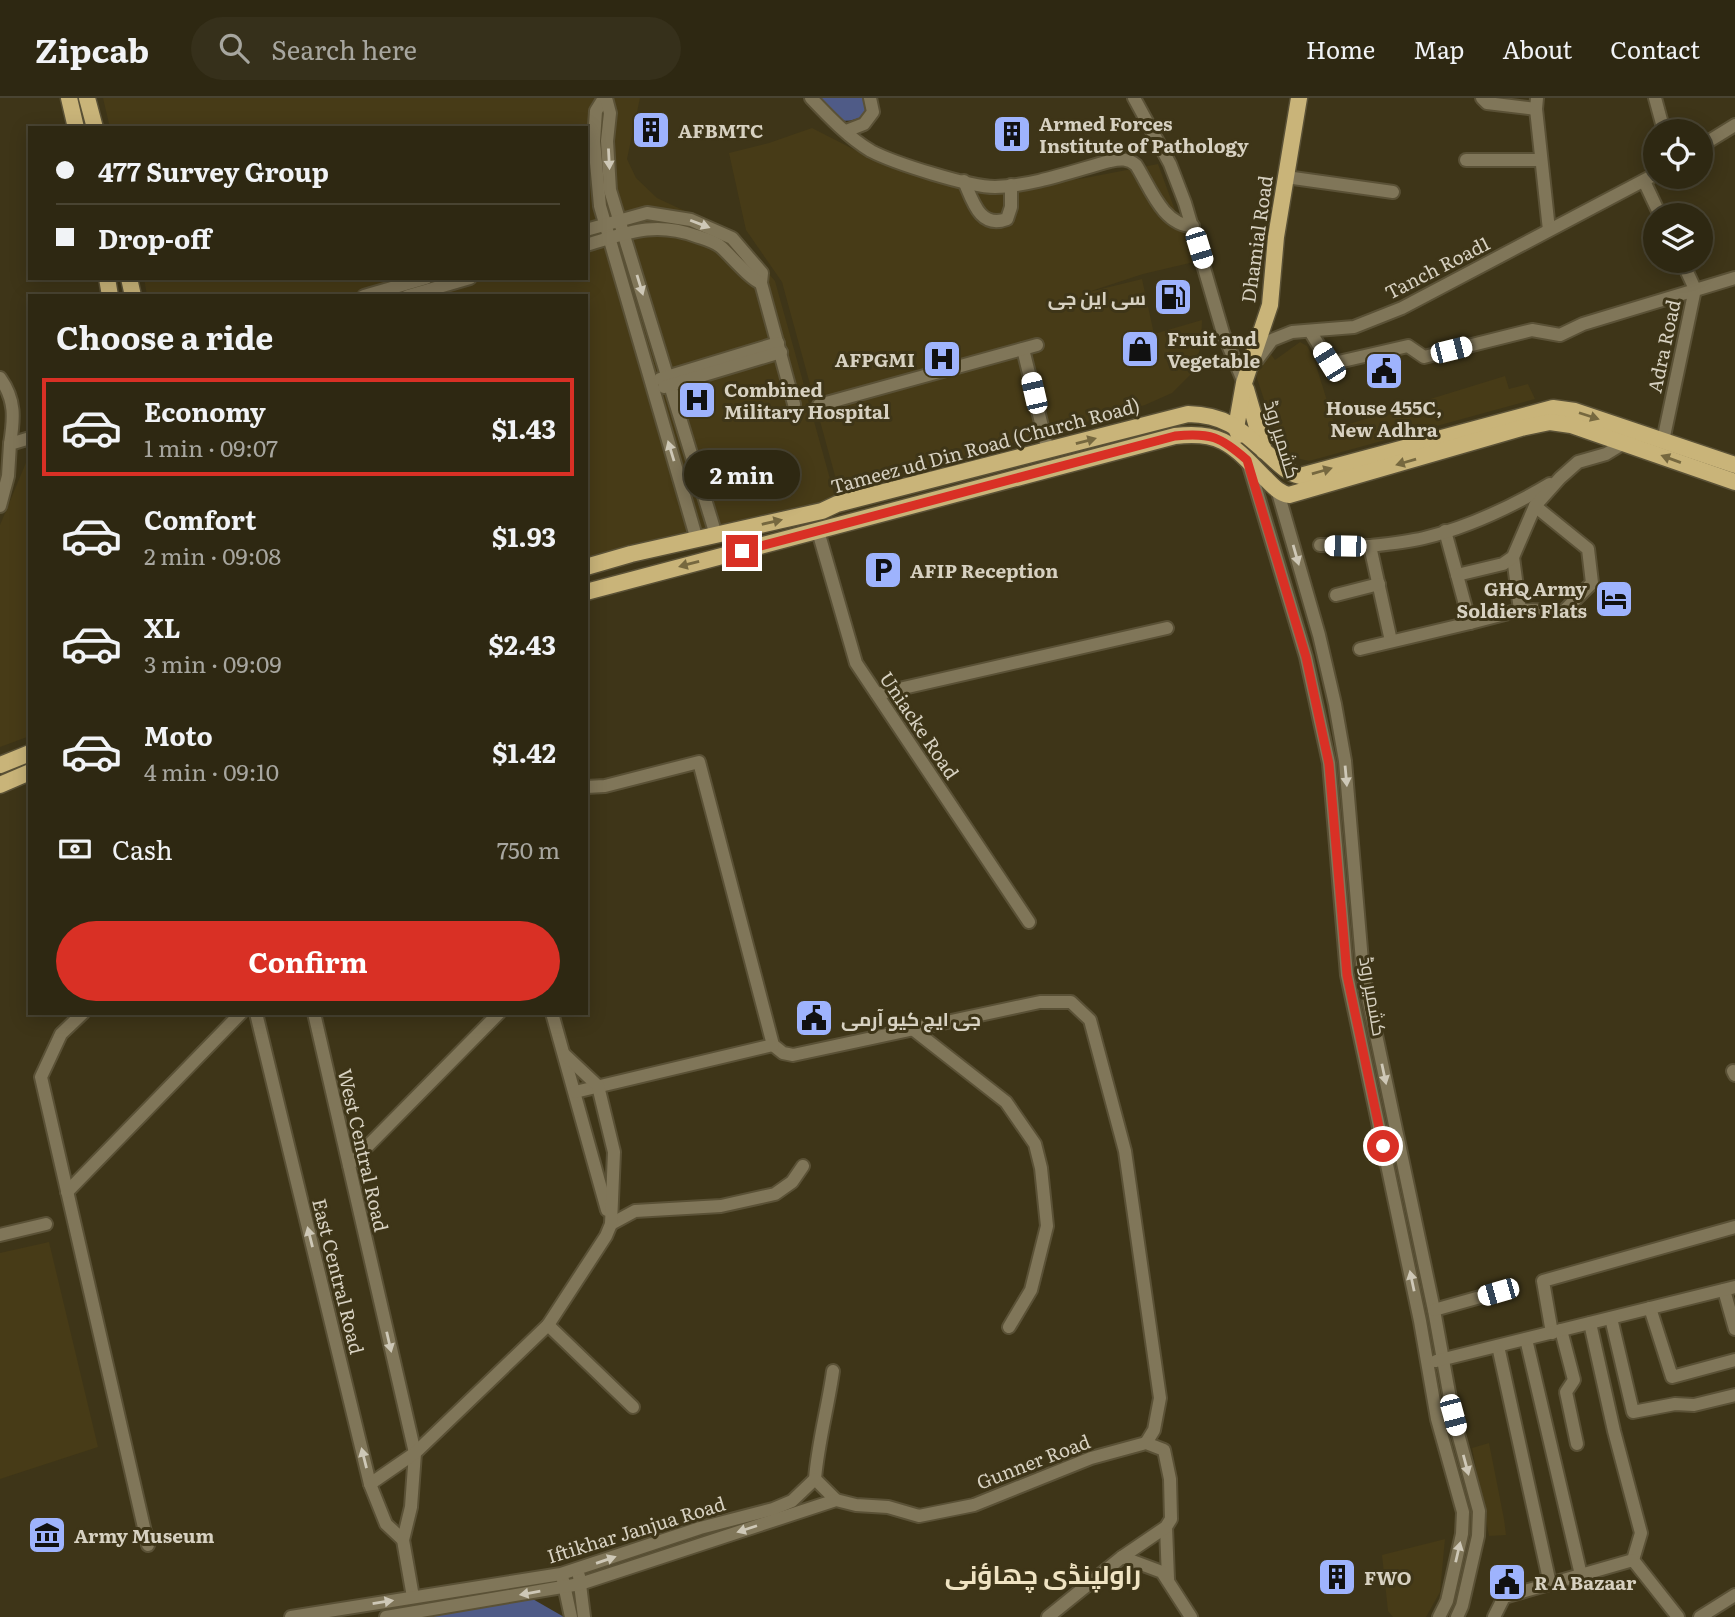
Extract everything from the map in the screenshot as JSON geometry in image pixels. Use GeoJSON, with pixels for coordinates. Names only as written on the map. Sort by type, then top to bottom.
{"type":"FeatureCollection","features":[{"type":"Feature","properties":{"kind":"main road"},"geometry":{"type":"LineString","coordinates":[[69,98],[76,126]]}},
{"type":"Feature","properties":{"kind":"main road"},"geometry":{"type":"LineString","coordinates":[[87,98],[94,126]]}},
{"type":"Feature","properties":{"kind":"main road","name":"Dhamial Road"},"geometry":{"type":"LineString","coordinates":[[1244,383],[1269,305],[1276,237],[1299,98]]}},
{"type":"Feature","properties":{"kind":"main road","name":"کشمیر روڈ"},"geometry":{"type":"LineString","coordinates":[[1244,383],[1236,428],[1247,460]]}},
{"type":"Feature","properties":{"kind":"main road","name":"کشمیر روڈ"},"geometry":{"type":"LineString","coordinates":[[1244,383],[1277,489]]}},
{"type":"Feature","properties":{"kind":"main road","name":"Tameez ud Din Road (Church Road)"},"geometry":{"type":"LineString","coordinates":[[588,567],[631,554],[822,511],[837,504],[1188,414],[1220,417],[1287,471],[1300,476],[1553,408],[1575,411],[1735,465]]}},
{"type":"Feature","properties":{"kind":"main road"},"geometry":{"type":"LineString","coordinates":[[1277,489],[1284,494],[1294,494],[1550,422],[1584,428],[1735,482]]}},
{"type":"Feature","properties":{"kind":"main road","name":"Tameez ud Din Road (Church Road)"},"geometry":{"type":"LineString","coordinates":[[588,591],[1175,436],[1213,436],[1231,446],[1277,489]]}},
{"type":"Feature","properties":{"kind":"main road"},"geometry":{"type":"LineString","coordinates":[[1003,463],[1008,481]]}},
{"type":"Feature","properties":{"kind":"main road"},"geometry":{"type":"LineString","coordinates":[[631,554],[640,577]]}},
{"type":"Feature","properties":{"kind":"main road"},"geometry":{"type":"LineString","coordinates":[[0,765],[28,754]]}},
{"type":"Feature","properties":{"kind":"main road"},"geometry":{"type":"LineString","coordinates":[[0,785],[28,773]]}},
{"type":"Feature","properties":{"kind":"street"},"geometry":{"type":"LineString","coordinates":[[605,98],[610,113],[607,141],[610,190],[716,535]]}},
{"type":"Feature","properties":{"kind":"street"},"geometry":{"type":"LineString","coordinates":[[605,98],[596,111],[594,141],[598,193],[604,224],[697,540]]}},
{"type":"Feature","properties":{"kind":"street"},"geometry":{"type":"LineString","coordinates":[[811,98],[846,131],[873,151],[981,186],[1011,186],[1121,159],[1131,160],[1173,221],[1192,226]]}},
{"type":"Feature","properties":{"kind":"street"},"geometry":{"type":"LineString","coordinates":[[846,131],[870,118],[873,112],[870,98]]}},
{"type":"Feature","properties":{"kind":"street","name":"کشمیر روڈ"},"geometry":{"type":"LineString","coordinates":[[1134,98],[1170,164],[1192,226],[1223,333],[1244,383]]}},
{"type":"Feature","properties":{"kind":"street"},"geometry":{"type":"LineString","coordinates":[[1482,98],[1487,103],[1537,104],[1549,230]]}},
{"type":"Feature","properties":{"kind":"street"},"geometry":{"type":"LineString","coordinates":[[1655,98],[1661,119]]}},
{"type":"Feature","properties":{"kind":"street"},"geometry":{"type":"LineString","coordinates":[[1713,139],[1735,125]]}},
{"type":"Feature","properties":{"kind":"street"},"geometry":{"type":"LineString","coordinates":[[1466,160],[1541,160]]}},
{"type":"Feature","properties":{"kind":"street"},"geometry":{"type":"LineString","coordinates":[[1286,177],[1393,192]]}},
{"type":"Feature","properties":{"kind":"street"},"geometry":{"type":"LineString","coordinates":[[964,181],[979,215],[988,221],[999,222],[1007,219],[1011,207],[1011,186]]}},
{"type":"Feature","properties":{"kind":"street","name":"Tanch Road1"},"geometry":{"type":"LineString","coordinates":[[1244,383],[1257,359],[1272,340],[1292,332],[1353,327],[1402,308],[1643,182]]}},
{"type":"Feature","properties":{"kind":"street"},"geometry":{"type":"LineString","coordinates":[[588,229],[647,213],[691,220],[732,237],[762,273],[761,282],[794,404]]}},
{"type":"Feature","properties":{"kind":"street"},"geometry":{"type":"LineString","coordinates":[[588,244],[644,228],[680,230],[717,244],[742,265],[753,280],[761,282]]}},
{"type":"Feature","properties":{"kind":"street","name":"Adra Road"},"geometry":{"type":"LineString","coordinates":[[1663,441],[1695,289],[1688,273]]}},
{"type":"Feature","properties":{"kind":"street"},"geometry":{"type":"LineString","coordinates":[[1310,331],[1329,362],[1408,346],[1424,357],[1532,330],[1560,335],[1583,324],[1735,278]]}},
{"type":"Feature","properties":{"kind":"street"},"geometry":{"type":"LineString","coordinates":[[371,294],[419,280]]}},
{"type":"Feature","properties":{"kind":"street"},"geometry":{"type":"LineString","coordinates":[[415,294],[463,280]]}},
{"type":"Feature","properties":{"kind":"street"},"geometry":{"type":"LineString","coordinates":[[819,405],[1037,345]]}},
{"type":"Feature","properties":{"kind":"street"},"geometry":{"type":"LineString","coordinates":[[651,387],[779,348]]}},
{"type":"Feature","properties":{"kind":"street"},"geometry":{"type":"LineString","coordinates":[[1023,349],[1048,451]]}},
{"type":"Feature","properties":{"kind":"street"},"geometry":{"type":"LineString","coordinates":[[0,379],[7,405],[14,415],[8,476],[0,506]]}},
{"type":"Feature","properties":{"kind":"street"},"geometry":{"type":"LineString","coordinates":[[10,444],[28,439]]}},
{"type":"Feature","properties":{"kind":"street"},"geometry":{"type":"LineString","coordinates":[[1520,610],[1513,557],[1535,506],[1578,462],[1606,454],[1624,443]]}},
{"type":"Feature","properties":{"kind":"street","name":"کشمیر روڈ"},"geometry":{"type":"LineString","coordinates":[[1247,460],[1306,657],[1329,764],[1347,975],[1420,1321],[1437,1419],[1462,1512],[1462,1534],[1447,1601],[1439,1617]]}},
{"type":"Feature","properties":{"kind":"street"},"geometry":{"type":"LineString","coordinates":[[1320,545],[1370,546],[1424,538],[1514,505],[1560,478]]}},
{"type":"Feature","properties":{"kind":"street","name":"کشمیر روڈ"},"geometry":{"type":"LineString","coordinates":[[1277,489],[1319,635],[1335,704],[1345,761],[1363,973],[1435,1314],[1453,1415],[1479,1511],[1478,1536],[1457,1617]]}},
{"type":"Feature","properties":{"kind":"street"},"geometry":{"type":"LineString","coordinates":[[1360,649],[1520,610],[1564,611],[1592,583],[1588,549],[1535,506]]}},
{"type":"Feature","properties":{"kind":"street","name":"Uniacke Road"},"geometry":{"type":"LineString","coordinates":[[818,531],[856,663],[1029,922]]}},
{"type":"Feature","properties":{"kind":"street"},"geometry":{"type":"LineString","coordinates":[[1445,531],[1471,623]]}},
{"type":"Feature","properties":{"kind":"street"},"geometry":{"type":"LineString","coordinates":[[1370,546],[1391,641]]}},
{"type":"Feature","properties":{"kind":"street"},"geometry":{"type":"LineString","coordinates":[[1457,575],[1503,564],[1513,557]]}},
{"type":"Feature","properties":{"kind":"street"},"geometry":{"type":"LineString","coordinates":[[1336,595],[1379,584]]}},
{"type":"Feature","properties":{"kind":"street"},"geometry":{"type":"LineString","coordinates":[[877,694],[1167,628]]}},
{"type":"Feature","properties":{"kind":"street"},"geometry":{"type":"LineString","coordinates":[[1317,707],[1335,704]]}},
{"type":"Feature","properties":{"kind":"street"},"geometry":{"type":"LineString","coordinates":[[588,787],[605,786],[699,762],[773,1045],[783,1053],[793,1055],[1040,1002],[1071,1002],[1090,1020],[1125,1151],[1160,1398],[1154,1430],[1146,1443],[1164,1450],[1170,1479],[1171,1519],[1166,1527],[1122,1557],[1048,1617]]}},
{"type":"Feature","properties":{"kind":"street"},"geometry":{"type":"LineString","coordinates":[[0,791],[28,780]]}},
{"type":"Feature","properties":{"kind":"street"},"geometry":{"type":"LineString","coordinates":[[1333,811],[1349,811]]}},
{"type":"Feature","properties":{"kind":"street"},"geometry":{"type":"LineString","coordinates":[[1343,928],[1359,926]]}},
{"type":"Feature","properties":{"kind":"street"},"geometry":{"type":"LineString","coordinates":[[81,1015],[61,1034],[41,1077],[148,1545]]}},
{"type":"Feature","properties":{"kind":"street"},"geometry":{"type":"LineString","coordinates":[[67,1192],[239,1015]]}},
{"type":"Feature","properties":{"kind":"street","name":"East Central Road"},"geometry":{"type":"LineString","coordinates":[[256,1015],[370,1485],[386,1524],[403,1540]]}},
{"type":"Feature","properties":{"kind":"street","name":"West Central Road"},"geometry":{"type":"LineString","coordinates":[[313,1015],[415,1453],[411,1507],[403,1540]]}},
{"type":"Feature","properties":{"kind":"street","name":"West Central Road"},"geometry":{"type":"LineString","coordinates":[[313,1015],[379,1296]]}},
{"type":"Feature","properties":{"kind":"street"},"geometry":{"type":"LineString","coordinates":[[349,1165],[497,1015]]}},
{"type":"Feature","properties":{"kind":"street"},"geometry":{"type":"LineString","coordinates":[[553,1015],[611,1224]]}},
{"type":"Feature","properties":{"kind":"street"},"geometry":{"type":"LineString","coordinates":[[914,1030],[1006,1102],[1035,1144],[1041,1168],[1047,1226],[1031,1290],[1009,1327]]}},
{"type":"Feature","properties":{"kind":"street"},"geometry":{"type":"LineString","coordinates":[[575,1091],[773,1045]]}},
{"type":"Feature","properties":{"kind":"street"},"geometry":{"type":"LineString","coordinates":[[370,1485],[415,1453],[548,1325],[607,1236],[611,1224],[614,1153],[598,1086],[565,1055]]}},
{"type":"Feature","properties":{"kind":"street"},"geometry":{"type":"LineString","coordinates":[[1388,1169],[1404,1165]]}},
{"type":"Feature","properties":{"kind":"street"},"geometry":{"type":"LineString","coordinates":[[611,1224],[635,1211],[721,1206],[775,1195],[792,1182],[803,1166]]}},
{"type":"Feature","properties":{"kind":"street"},"geometry":{"type":"LineString","coordinates":[[1395,1203],[1411,1200]]}},
{"type":"Feature","properties":{"kind":"street"},"geometry":{"type":"LineString","coordinates":[[0,1235],[46,1224]]}},
{"type":"Feature","properties":{"kind":"street"},"geometry":{"type":"LineString","coordinates":[[1577,1444],[1566,1392],[1574,1380],[1556,1331],[1543,1281],[1735,1227]]}},
{"type":"Feature","properties":{"kind":"street"},"geometry":{"type":"LineString","coordinates":[[1427,1363],[1730,1288],[1735,1329]]}},
{"type":"Feature","properties":{"kind":"street"},"geometry":{"type":"LineString","coordinates":[[1420,1321],[1498,1292]]}},
{"type":"Feature","properties":{"kind":"street"},"geometry":{"type":"LineString","coordinates":[[1650,1308],[1672,1377],[1735,1360]]}},
{"type":"Feature","properties":{"kind":"street"},"geometry":{"type":"LineString","coordinates":[[1611,1318],[1633,1412],[1675,1405],[1694,1405],[1735,1395]]}},
{"type":"Feature","properties":{"kind":"street"},"geometry":{"type":"LineString","coordinates":[[1590,1323],[1614,1431],[1641,1533],[1633,1560]]}},
{"type":"Feature","properties":{"kind":"street"},"geometry":{"type":"LineString","coordinates":[[548,1325],[633,1408]]}},
{"type":"Feature","properties":{"kind":"street"},"geometry":{"type":"LineString","coordinates":[[1526,1339],[1581,1575]]}},
{"type":"Feature","properties":{"kind":"street"},"geometry":{"type":"LineString","coordinates":[[1498,1346],[1550,1584]]}},
{"type":"Feature","properties":{"kind":"street"},"geometry":{"type":"LineString","coordinates":[[833,1371],[829,1403],[818,1446],[815,1479],[836,1500]]}},
{"type":"Feature","properties":{"kind":"street","name":"Gunner Road"},"geometry":{"type":"LineString","coordinates":[[836,1500],[856,1505],[888,1507],[919,1516],[974,1504],[1081,1462],[1146,1443]]}},
{"type":"Feature","properties":{"kind":"street","name":"Iftikhar Janjua Road"},"geometry":{"type":"LineString","coordinates":[[386,1617],[563,1581],[578,1569],[700,1528],[773,1509],[792,1501],[815,1479]]}},
{"type":"Feature","properties":{"kind":"street","name":"Iftikhar Janjua Road"},"geometry":{"type":"LineString","coordinates":[[291,1617],[414,1597],[563,1581],[580,1584],[836,1500]]}},
{"type":"Feature","properties":{"kind":"street"},"geometry":{"type":"LineString","coordinates":[[1166,1527],[1168,1581]]}},
{"type":"Feature","properties":{"kind":"street"},"geometry":{"type":"LineString","coordinates":[[403,1540],[414,1597]]}},
{"type":"Feature","properties":{"kind":"street"},"geometry":{"type":"LineString","coordinates":[[1122,1557],[1162,1572],[1191,1617]]}},
{"type":"Feature","properties":{"kind":"street"},"geometry":{"type":"LineString","coordinates":[[1494,1617],[1504,1597],[1633,1560]]}},
{"type":"Feature","properties":{"kind":"street"},"geometry":{"type":"LineString","coordinates":[[1633,1560],[1678,1617]]}},
{"type":"Feature","properties":{"kind":"street"},"geometry":{"type":"LineString","coordinates":[[578,1569],[584,1617]]}},
{"type":"Feature","properties":{"kind":"street"},"geometry":{"type":"LineString","coordinates":[[563,1581],[571,1617]]}},
{"type":"Feature","properties":{"kind":"street"},"geometry":{"type":"LineString","coordinates":[[1700,1617],[1735,1595]]}},
{"type":"Feature","properties":{"kind":"shaded area","name":"Combined Military Hospital"},"geometry":{"type":"Polygon","coordinates":[[[103,98],[640,98],[627,159],[636,178],[657,198],[734,234],[775,281],[837,504],[588,568],[588,294],[147,294],[144,280],[588,280],[588,126],[110,126],[103,98]]]}},
{"type":"Feature","properties":{"kind":"shaded area"},"geometry":{"type":"Polygon","coordinates":[[[803,98],[867,98],[866,115],[848,121],[832,118],[803,98]]]}},
{"type":"Feature","properties":{"kind":"shaded area","name":"AFPGMI"},"geometry":{"type":"Polygon","coordinates":[[[812,128],[857,151],[987,191],[1085,178],[1158,164],[1194,262],[1143,274],[1085,293],[1142,279],[1154,334],[1202,320],[1201,346],[1193,372],[1172,393],[1145,405],[840,494],[782,282],[746,230],[729,153],[812,128]]]}},
{"type":"Feature","properties":{"kind":"shaded area"},"geometry":{"type":"Polygon","coordinates":[[[1300,342],[1307,346],[1314,359],[1334,423],[1346,425],[1505,376],[1509,389],[1528,384],[1535,399],[1309,461],[1287,456],[1271,421],[1250,357],[1266,347],[1275,360],[1300,342]]]}},
{"type":"Feature","properties":{"kind":"shaded area"},"geometry":{"type":"Polygon","coordinates":[[[28,458],[28,737],[0,747],[0,525],[28,458]]]}},
{"type":"Feature","properties":{"kind":"shaded area"},"geometry":{"type":"Polygon","coordinates":[[[49,1242],[98,1447],[0,1479],[0,1253],[49,1242]]]}},
{"type":"Feature","properties":{"kind":"shaded area"},"geometry":{"type":"Polygon","coordinates":[[[1489,1443],[1506,1535],[1489,1536],[1472,1448],[1489,1443]]]}},
{"type":"Feature","properties":{"kind":"shaded area"},"geometry":{"type":"Polygon","coordinates":[[[1445,1539],[1440,1592],[1426,1617],[1393,1617],[1388,1611],[1382,1555],[1445,1539]]]}},
{"type":"Feature","properties":{"kind":"shaded area"},"geometry":{"type":"Polygon","coordinates":[[[531,1598],[564,1617],[423,1617],[531,1598]]]}},
{"type":"Feature","properties":{"kind":"place","name":"AFBMTC"},"geometry":{"type":"Point","coordinates":[651,130]}},
{"type":"Feature","properties":{"kind":"place","name":"Armed Forces Institute of Pathology"},"geometry":{"type":"Point","coordinates":[1012,134]}},
{"type":"Feature","properties":{"kind":"place","name":"سی این جی"},"geometry":{"type":"Point","coordinates":[1173,297]}},
{"type":"Feature","properties":{"kind":"place","name":"Fruit and Vegetable"},"geometry":{"type":"Point","coordinates":[1140,349]}},
{"type":"Feature","properties":{"kind":"place","name":"AFPGMI"},"geometry":{"type":"Point","coordinates":[942,359]}},
{"type":"Feature","properties":{"kind":"place","name":"House 455C, New Adhra"},"geometry":{"type":"Point","coordinates":[1384,371]}},
{"type":"Feature","properties":{"kind":"place","name":"Combined Military Hospital"},"geometry":{"type":"Point","coordinates":[697,400]}},
{"type":"Feature","properties":{"kind":"place","name":"AFIP Reception"},"geometry":{"type":"Point","coordinates":[883,570]}},
{"type":"Feature","properties":{"kind":"place","name":"GHQ Army Soldiers Flats"},"geometry":{"type":"Point","coordinates":[1614,599]}},
{"type":"Feature","properties":{"kind":"place","name":"جی ایچ کیو آرمی"},"geometry":{"type":"Point","coordinates":[814,1018]}},
{"type":"Feature","properties":{"kind":"place","name":"Army Museum"},"geometry":{"type":"Point","coordinates":[47,1535]}},
{"type":"Feature","properties":{"kind":"place","name":"FWO"},"geometry":{"type":"Point","coordinates":[1337,1577]}},
{"type":"Feature","properties":{"kind":"place","name":"R A Bazaar"},"geometry":{"type":"Point","coordinates":[1507,1582]}},
{"type":"Feature","properties":{"kind":"district","name":"راولپنڈی چھاؤنی"},"geometry":{"type":"Point","coordinates":[1043,1572]}},
{"type":"Feature","properties":{"kind":"route"},"geometry":{"type":"LineString","coordinates":[[742,551],[1175,436],[1213,436],[1231,446],[1247,460],[1306,657],[1329,764],[1347,975],[1383,1146]]}}]}
